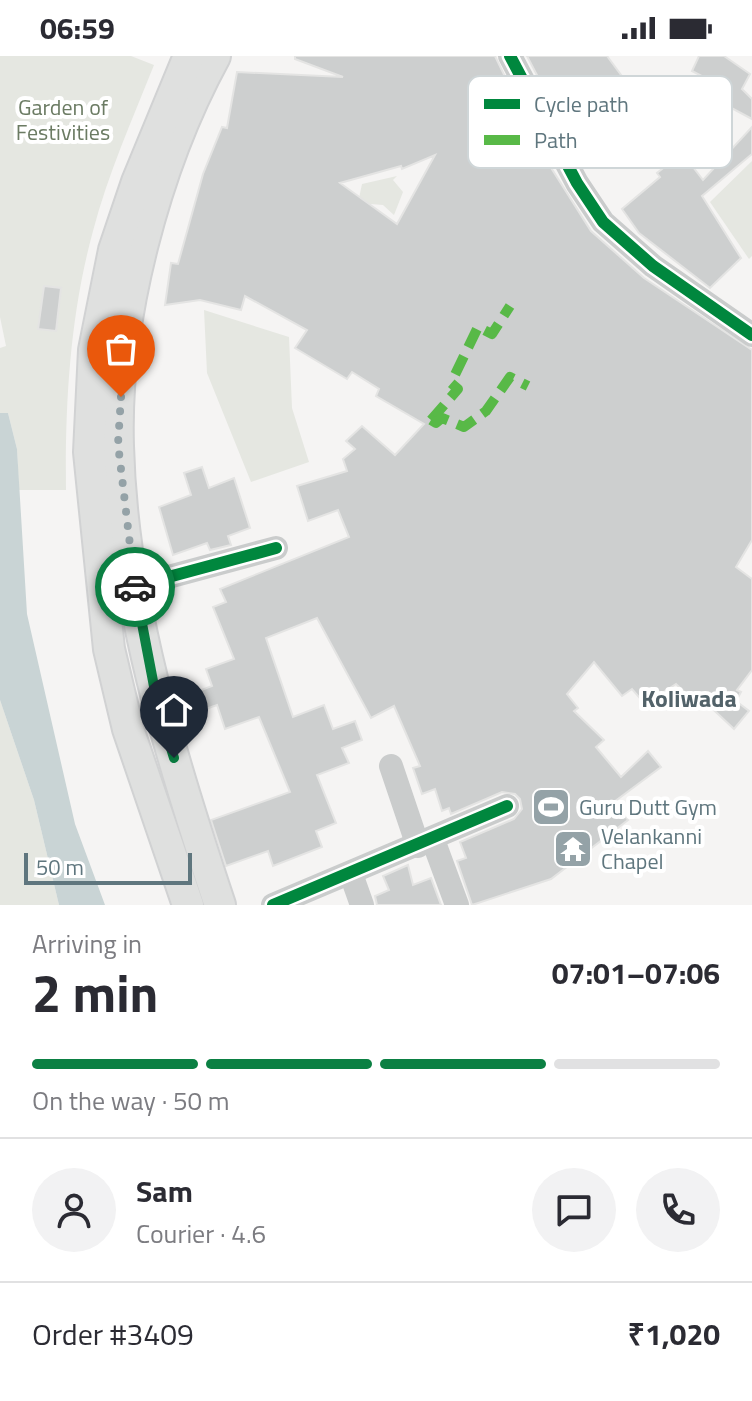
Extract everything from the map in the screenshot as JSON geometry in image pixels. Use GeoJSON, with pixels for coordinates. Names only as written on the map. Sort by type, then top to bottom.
{"type":"FeatureCollection","features":[{"type":"Feature","properties":{"kind":"main road"},"geometry":{"type":"LineString","coordinates":[[188,905],[128,729],[109,649],[103,444],[94,350],[114,250],[137,182],[189,56]]}},
{"type":"Feature","properties":{"kind":"main road"},"geometry":{"type":"LineString","coordinates":[[215,56],[202,82],[147,228],[103,444],[157,702],[220,905]]}},
{"type":"Feature","properties":{"kind":"main road"},"geometry":{"type":"LineString","coordinates":[[171,854],[199,843]]}},
{"type":"Feature","properties":{"kind":"street"},"geometry":{"type":"LineString","coordinates":[[510,56],[521,76]]}},
{"type":"Feature","properties":{"kind":"street"},"geometry":{"type":"LineString","coordinates":[[569,168],[603,222],[653,266],[752,335]]}},
{"type":"Feature","properties":{"kind":"street"},"geometry":{"type":"LineString","coordinates":[[135,586],[276,548]]}},
{"type":"Feature","properties":{"kind":"street"},"geometry":{"type":"LineString","coordinates":[[391,766],[457,905]]}},
{"type":"Feature","properties":{"kind":"street"},"geometry":{"type":"LineString","coordinates":[[273,905],[426,843],[507,806]]}},
{"type":"Feature","properties":{"kind":"street"},"geometry":{"type":"LineString","coordinates":[[351,874],[362,905]]}},
{"type":"Feature","properties":{"kind":"green space","name":"Garden of Festivities"},"geometry":{"type":"Polygon","coordinates":[[[0,56],[131,56],[154,65],[106,189],[85,263],[70,359],[66,490],[19,490],[17,449],[8,413],[0,413],[0,348],[6,346],[0,317],[0,56]]]}},
{"type":"Feature","properties":{"kind":"green space"},"geometry":{"type":"Polygon","coordinates":[[[752,161],[752,256],[749,259],[710,202],[752,161]]]}},
{"type":"Feature","properties":{"kind":"green space"},"geometry":{"type":"Polygon","coordinates":[[[397,176],[393,180],[403,192],[394,215],[383,205],[358,203],[362,184],[397,176]]]}},
{"type":"Feature","properties":{"kind":"green space"},"geometry":{"type":"Polygon","coordinates":[[[204,310],[289,337],[292,408],[309,462],[251,482],[207,373],[204,310]]]}},
{"type":"Feature","properties":{"kind":"green space"},"geometry":{"type":"Polygon","coordinates":[[[0,700],[34,800],[59,905],[0,905],[0,700]]]}},
{"type":"Feature","properties":{"kind":"shaded area"},"geometry":{"type":"Polygon","coordinates":[[[0,413],[8,413],[17,449],[27,614],[75,824],[105,905],[59,905],[34,800],[0,700],[0,413]]]}},
{"type":"Feature","properties":{"kind":"building"},"geometry":{"type":"Polygon","coordinates":[[[295,56],[495,56],[505,76],[468,76],[468,168],[551,168],[591,231],[644,278],[752,350],[752,540],[736,567],[752,579],[752,670],[737,690],[741,692],[736,701],[749,711],[734,729],[702,699],[697,704],[676,684],[645,704],[632,689],[622,696],[594,662],[567,694],[578,708],[574,711],[604,740],[596,747],[621,777],[648,751],[661,767],[614,802],[628,820],[551,879],[472,905],[457,861],[466,858],[460,842],[514,819],[522,809],[520,799],[515,794],[502,792],[451,814],[449,808],[442,811],[435,789],[422,794],[413,768],[420,766],[394,706],[371,718],[317,618],[266,638],[293,717],[324,705],[333,729],[355,721],[362,740],[342,748],[349,763],[317,775],[336,823],[316,831],[322,847],[273,866],[268,851],[226,866],[211,820],[290,792],[259,717],[225,729],[217,705],[203,710],[196,692],[212,686],[206,669],[234,659],[213,607],[226,602],[220,589],[349,537],[338,510],[308,521],[297,486],[347,471],[343,459],[355,449],[346,441],[362,426],[395,455],[424,424],[376,396],[379,389],[352,372],[347,379],[295,348],[307,330],[245,296],[241,310],[200,300],[165,305],[171,263],[178,264],[203,174],[222,127],[227,128],[237,72],[343,77],[295,59],[295,56]],[[435,155],[402,169],[401,166],[340,183],[397,224],[435,155]]]}},
{"type":"Feature","properties":{"kind":"building"},"geometry":{"type":"Polygon","coordinates":[[[527,56],[607,56],[622,76],[537,76],[527,56]]]}},
{"type":"Feature","properties":{"kind":"building"},"geometry":{"type":"Polygon","coordinates":[[[699,56],[724,56],[750,74],[742,89],[752,99],[752,119],[732,108],[732,76],[702,76],[692,71],[699,56]]]}},
{"type":"Feature","properties":{"kind":"building"},"geometry":{"type":"Polygon","coordinates":[[[752,127],[752,154],[702,196],[741,258],[710,288],[639,233],[622,209],[660,177],[657,173],[663,168],[694,168],[703,180],[714,168],[732,168],[732,149],[752,127]]]}},
{"type":"Feature","properties":{"kind":"building"},"geometry":{"type":"Polygon","coordinates":[[[44,286],[61,288],[56,331],[38,329],[44,286]]]}},
{"type":"Feature","properties":{"kind":"building"},"geometry":{"type":"Polygon","coordinates":[[[202,467],[209,488],[234,478],[250,528],[228,536],[231,545],[210,550],[207,543],[173,555],[159,507],[191,495],[184,473],[202,467]]]}},
{"type":"Feature","properties":{"kind":"building"},"geometry":{"type":"Polygon","coordinates":[[[408,865],[413,885],[431,878],[441,905],[377,905],[375,896],[389,890],[383,876],[408,865]]]}},
{"type":"Feature","properties":{"kind":"marked path"},"geometry":{"type":"LineString","coordinates":[[431,420],[458,389],[451,383],[478,327],[492,334],[510,306]]}},
{"type":"Feature","properties":{"kind":"marked path"},"geometry":{"type":"LineString","coordinates":[[431,420],[436,423],[442,418],[464,427],[486,411],[510,377],[528,386]]}},
{"type":"Feature","properties":{"kind":"cycle path"},"geometry":{"type":"LineString","coordinates":[[510,56],[521,76]]}},
{"type":"Feature","properties":{"kind":"cycle path"},"geometry":{"type":"LineString","coordinates":[[569,168],[603,222],[653,266],[752,335]]}},
{"type":"Feature","properties":{"kind":"cycle path"},"geometry":{"type":"LineString","coordinates":[[135,586],[276,548]]}},
{"type":"Feature","properties":{"kind":"cycle path"},"geometry":{"type":"LineString","coordinates":[[273,905],[507,806]]}},
{"type":"Feature","properties":{"kind":"way so far"},"geometry":{"type":"LineString","coordinates":[[121,397],[118,444],[126,532],[135,587]]}},
{"type":"Feature","properties":{"kind":"place","name":"Guru Dutt Gym"},"geometry":{"type":"Point","coordinates":[551,807]}},
{"type":"Feature","properties":{"kind":"place","name":"Velankanni Chapel"},"geometry":{"type":"Point","coordinates":[573,849]}},
{"type":"Feature","properties":{"kind":"district","name":"Koliwada"},"geometry":{"type":"Point","coordinates":[689,698]}},
{"type":"Feature","properties":{"kind":"route"},"geometry":{"type":"LineString","coordinates":[[135,587],[157,702],[174,758]]}}]}
